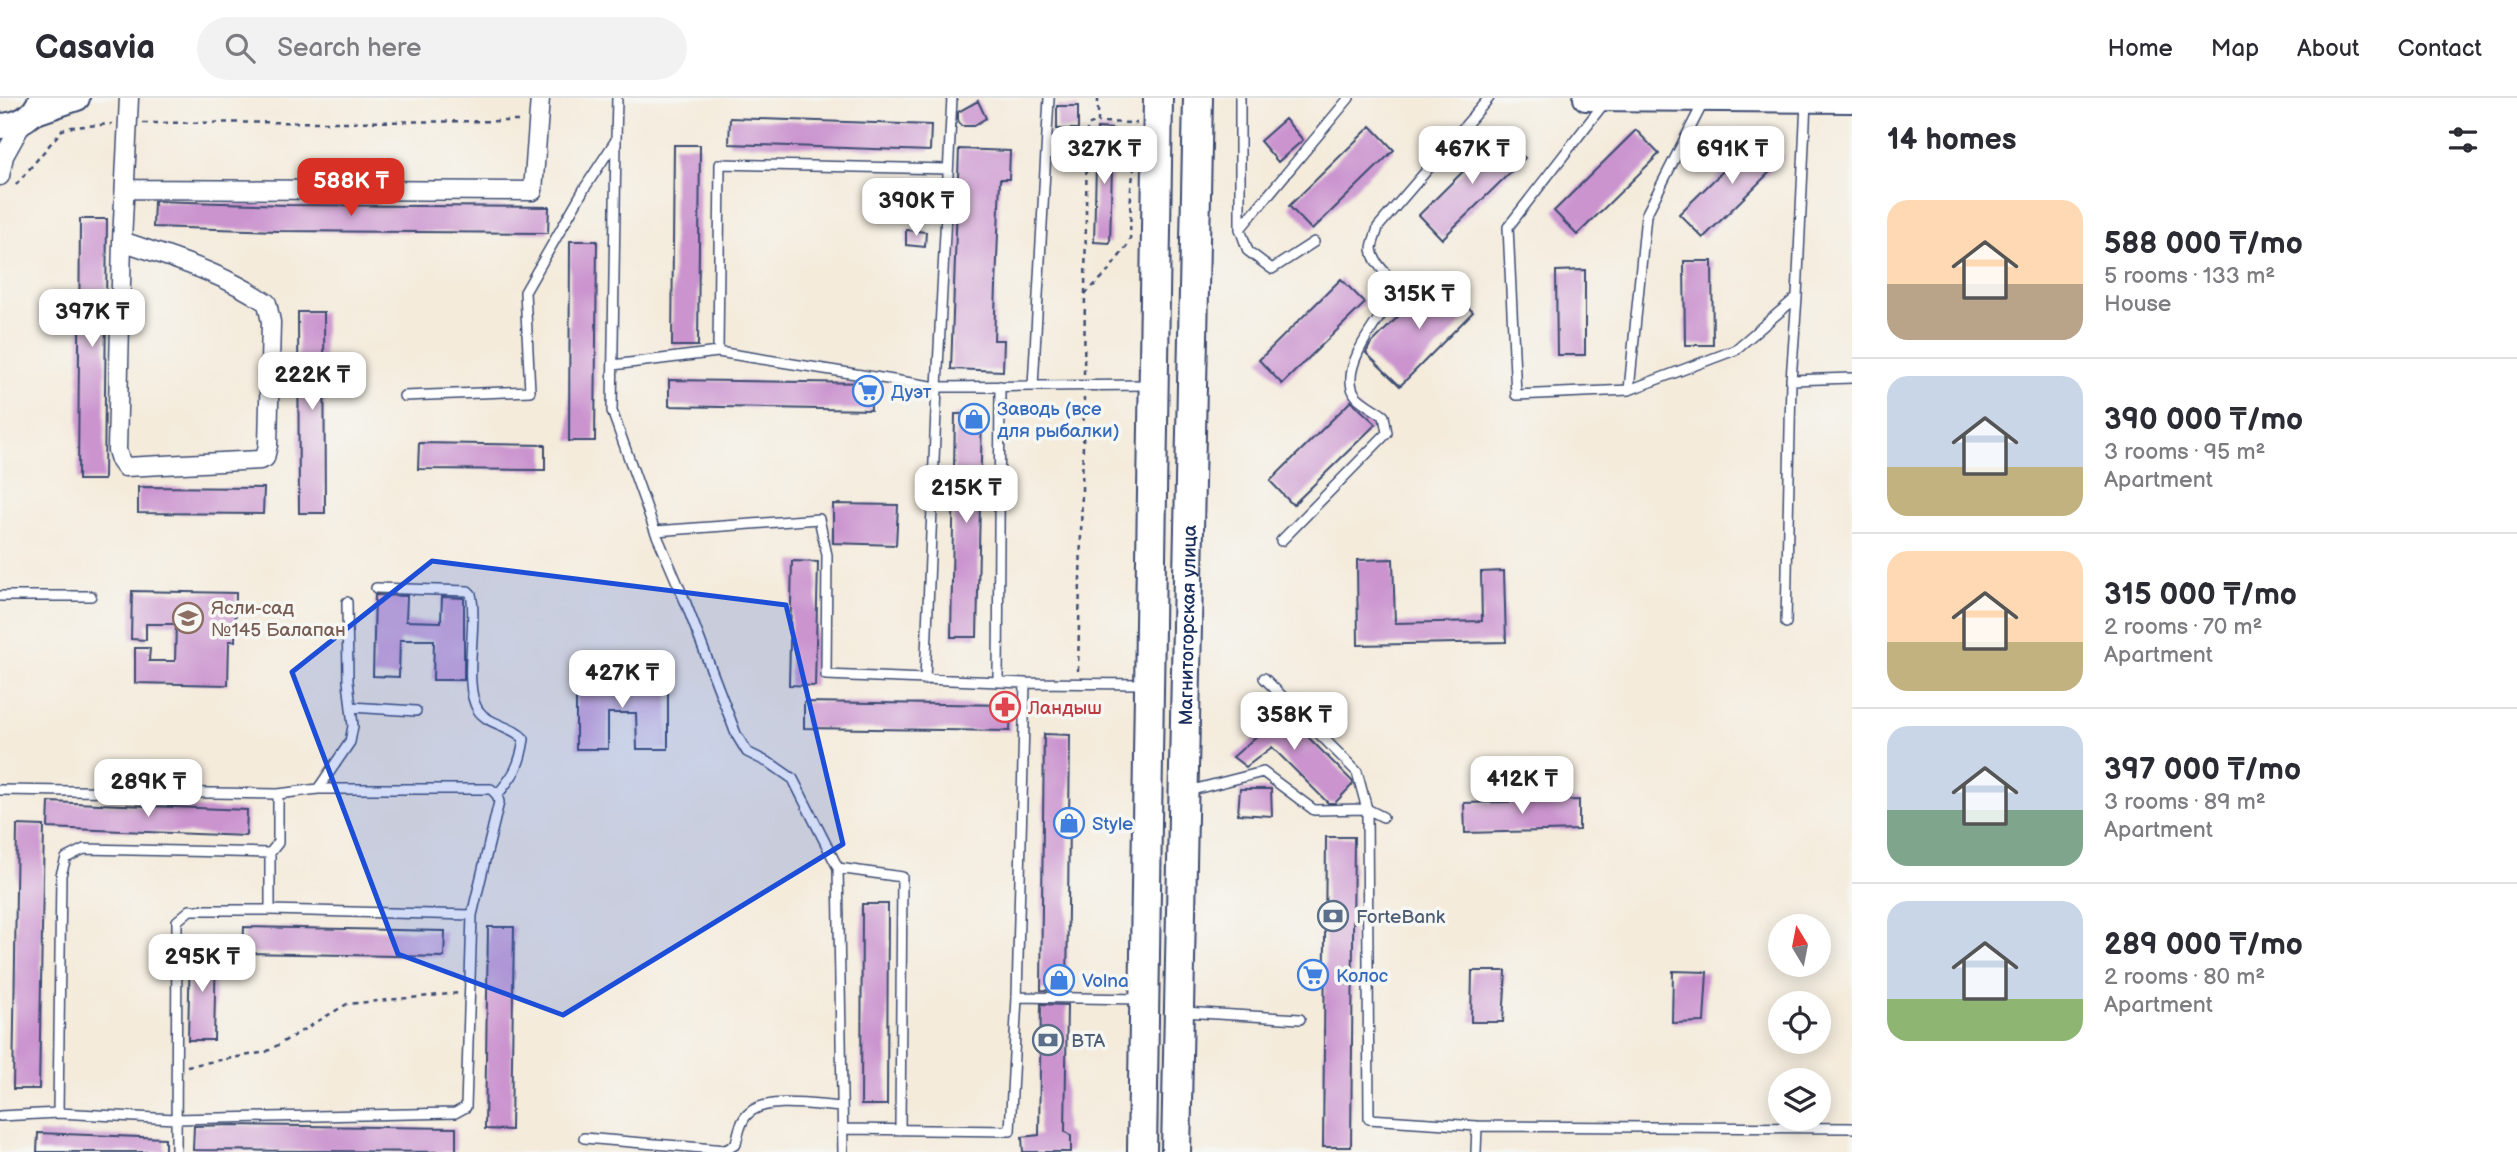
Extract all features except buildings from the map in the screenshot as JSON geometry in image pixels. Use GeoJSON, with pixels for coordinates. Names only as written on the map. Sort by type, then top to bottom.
{"type":"FeatureCollection","features":[{"type":"Feature","properties":{"kind":"main road","name":"Магнитогорская улица"},"geometry":{"type":"LineString","coordinates":[[1142,1152],[1157,98]]}},
{"type":"Feature","properties":{"kind":"main road","name":"Магнитогорская улица"},"geometry":{"type":"LineString","coordinates":[[1176,1152],[1198,98]]}},
{"type":"Feature","properties":{"kind":"street"},"geometry":{"type":"LineString","coordinates":[[8,180],[4,156],[25,114],[77,98]]}},
{"type":"Feature","properties":{"kind":"street"},"geometry":{"type":"LineString","coordinates":[[122,241],[207,271],[251,292],[267,303],[271,335],[268,444],[265,458],[125,467],[122,464],[117,450],[122,241],[129,98]]}},
{"type":"Feature","properties":{"kind":"street"},"geometry":{"type":"LineString","coordinates":[[125,189],[533,191],[540,98]]}},
{"type":"Feature","properties":{"kind":"street"},"geometry":{"type":"LineString","coordinates":[[1587,98],[1852,100]]}},
{"type":"Feature","properties":{"kind":"lane"},"geometry":{"type":"LineString","coordinates":[[617,98],[612,411],[655,531],[736,733],[747,752],[793,779],[838,868],[843,1152]]}},
{"type":"Feature","properties":{"kind":"lane"},"geometry":{"type":"LineString","coordinates":[[925,680],[952,98]]}},
{"type":"Feature","properties":{"kind":"lane"},"geometry":{"type":"LineString","coordinates":[[1033,386],[1049,98]]}},
{"type":"Feature","properties":{"kind":"lane"},"geometry":{"type":"LineString","coordinates":[[1240,98],[1240,229],[1248,251],[1272,269],[1314,242]]}},
{"type":"Feature","properties":{"kind":"lane"},"geometry":{"type":"LineString","coordinates":[[1240,229],[1349,98]]}},
{"type":"Feature","properties":{"kind":"lane"},"geometry":{"type":"LineString","coordinates":[[1281,541],[1388,433],[1384,416],[1356,396],[1352,385],[1353,367],[1360,346],[1396,294],[1394,281],[1382,271],[1373,249],[1378,227],[1489,98]]}},
{"type":"Feature","properties":{"kind":"lane"},"geometry":{"type":"LineString","coordinates":[[1608,98],[1508,227],[1516,394],[1629,390],[1735,350],[1797,297]]}},
{"type":"Feature","properties":{"kind":"lane"},"geometry":{"type":"LineString","coordinates":[[1629,390],[1646,215],[1705,99]]}},
{"type":"Feature","properties":{"kind":"lane"},"geometry":{"type":"LineString","coordinates":[[1786,622],[1791,380],[1806,100]]}},
{"type":"Feature","properties":{"kind":"lane"},"geometry":{"type":"LineString","coordinates":[[404,396],[530,391],[525,292],[584,189],[616,140]]}},
{"type":"Feature","properties":{"kind":"lane"},"geometry":{"type":"LineString","coordinates":[[718,352],[720,164],[948,169]]}},
{"type":"Feature","properties":{"kind":"lane"},"geometry":{"type":"LineString","coordinates":[[613,365],[718,352],[937,387],[1154,385]]}},
{"type":"Feature","properties":{"kind":"lane"},"geometry":{"type":"LineString","coordinates":[[1791,380],[1852,378]]}},
{"type":"Feature","properties":{"kind":"lane"},"geometry":{"type":"LineString","coordinates":[[998,681],[1000,386]]}},
{"type":"Feature","properties":{"kind":"lane"},"geometry":{"type":"LineString","coordinates":[[655,531],[819,519],[827,555],[826,675],[1025,683],[1150,684]]}},
{"type":"Feature","properties":{"kind":"lane"},"geometry":{"type":"LineString","coordinates":[[376,588],[468,591],[471,594],[472,693],[478,711],[505,729],[520,734],[524,739],[514,775],[497,794]]}},
{"type":"Feature","properties":{"kind":"lane"},"geometry":{"type":"LineString","coordinates":[[0,596],[91,596]]}},
{"type":"Feature","properties":{"kind":"lane"},"geometry":{"type":"LineString","coordinates":[[318,789],[349,742],[353,726],[347,602]]}},
{"type":"Feature","properties":{"kind":"lane"},"geometry":{"type":"LineString","coordinates":[[1264,678],[1357,772],[1367,809],[1369,1119],[1477,1126],[1852,1128]]}},
{"type":"Feature","properties":{"kind":"lane"},"geometry":{"type":"LineString","coordinates":[[843,1129],[1010,1131],[1017,996],[1025,683]]}},
{"type":"Feature","properties":{"kind":"lane"},"geometry":{"type":"LineString","coordinates":[[351,707],[416,711]]}},
{"type":"Feature","properties":{"kind":"lane"},"geometry":{"type":"LineString","coordinates":[[1183,792],[1263,772],[1314,810],[1367,809],[1382,817]]}},
{"type":"Feature","properties":{"kind":"lane"},"geometry":{"type":"LineString","coordinates":[[0,790],[278,794],[318,789],[491,789],[497,794],[499,802],[472,915],[466,1107],[455,1113],[175,1119],[58,1113],[0,1116]]}},
{"type":"Feature","properties":{"kind":"lane"},"geometry":{"type":"LineString","coordinates":[[270,910],[270,853],[278,843],[278,794]]}},
{"type":"Feature","properties":{"kind":"lane"},"geometry":{"type":"LineString","coordinates":[[58,1113],[61,875],[66,858],[84,849],[270,853]]}},
{"type":"Feature","properties":{"kind":"lane"},"geometry":{"type":"LineString","coordinates":[[838,868],[902,877],[900,1130]]}},
{"type":"Feature","properties":{"kind":"lane"},"geometry":{"type":"LineString","coordinates":[[176,1152],[177,921],[190,911],[270,910],[472,915]]}},
{"type":"Feature","properties":{"kind":"lane"},"geometry":{"type":"LineString","coordinates":[[1017,996],[1146,999]]}},
{"type":"Feature","properties":{"kind":"lane"},"geometry":{"type":"LineString","coordinates":[[1179,1012],[1300,1019]]}},
{"type":"Feature","properties":{"kind":"lane"},"geometry":{"type":"LineString","coordinates":[[584,1138],[726,1150],[736,1144],[739,1130],[748,1113],[767,1103],[842,1107]]}},
{"type":"Feature","properties":{"kind":"lane"},"geometry":{"type":"LineString","coordinates":[[1476,1152],[1477,1126]]}},
{"type":"Feature","properties":{"kind":"path"},"geometry":{"type":"LineString","coordinates":[[8,180],[62,130],[72,127],[128,123],[538,121]]}},
{"type":"Feature","properties":{"kind":"path"},"geometry":{"type":"LineString","coordinates":[[1078,683],[1087,126],[1098,122]]}},
{"type":"Feature","properties":{"kind":"path"},"geometry":{"type":"LineString","coordinates":[[1085,294],[1106,274],[1130,242],[1131,189],[1137,154]]}},
{"type":"Feature","properties":{"kind":"path"},"geometry":{"type":"LineString","coordinates":[[177,1068],[266,1052],[347,1004],[468,992]]}},
{"type":"Feature","properties":{"kind":"highlighted area"},"geometry":{"type":"Polygon","coordinates":[[[432,561],[786,605],[843,844],[563,1015],[398,954],[292,672],[432,561]]]}},
{"type":"Feature","properties":{"kind":"place","name":"Дуэт"},"geometry":{"type":"Point","coordinates":[868,391]}},
{"type":"Feature","properties":{"kind":"place","name":"Заводь (все для рыбалки)"},"geometry":{"type":"Point","coordinates":[974,419]}},
{"type":"Feature","properties":{"kind":"place","name":"Ясли-сад №145 Балапан"},"geometry":{"type":"Point","coordinates":[188,618]}},
{"type":"Feature","properties":{"kind":"place","name":"Ландыш"},"geometry":{"type":"Point","coordinates":[1005,707]}},
{"type":"Feature","properties":{"kind":"place","name":"Style"},"geometry":{"type":"Point","coordinates":[1069,823]}},
{"type":"Feature","properties":{"kind":"place","name":"ForteBank"},"geometry":{"type":"Point","coordinates":[1333,916]}},
{"type":"Feature","properties":{"kind":"place","name":"Колос"},"geometry":{"type":"Point","coordinates":[1313,975]}},
{"type":"Feature","properties":{"kind":"place","name":"Volna"},"geometry":{"type":"Point","coordinates":[1059,980]}},
{"type":"Feature","properties":{"kind":"place","name":"BTA"},"geometry":{"type":"Point","coordinates":[1048,1040]}}]}
